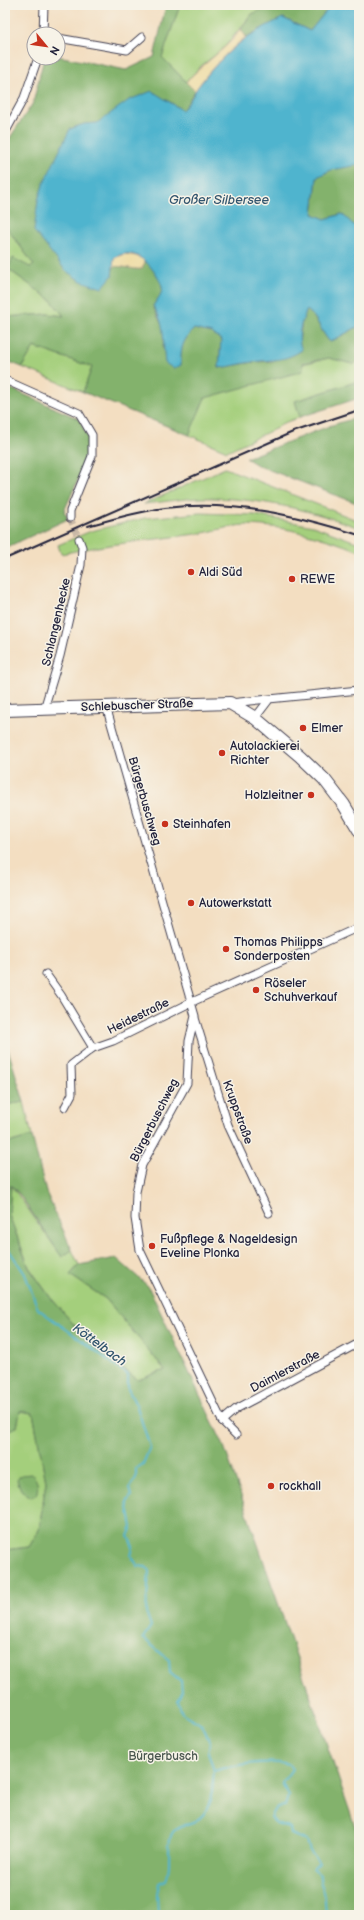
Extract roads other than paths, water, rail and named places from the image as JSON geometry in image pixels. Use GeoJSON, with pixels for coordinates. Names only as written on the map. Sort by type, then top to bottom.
{"type":"FeatureCollection","features":[{"type":"Feature","properties":{"kind":"main road","name":"Schlebuscher Straße"},"geometry":{"type":"LineString","coordinates":[[5,710],[230,703]]}},
{"type":"Feature","properties":{"kind":"main road"},"geometry":{"type":"LineString","coordinates":[[230,703],[255,718],[300,756],[333,789],[359,830]]}},
{"type":"Feature","properties":{"kind":"street"},"geometry":{"type":"LineString","coordinates":[[43,26],[44,5]]}},
{"type":"Feature","properties":{"kind":"street"},"geometry":{"type":"LineString","coordinates":[[66,39],[127,50],[142,37]]}},
{"type":"Feature","properties":{"kind":"street"},"geometry":{"type":"LineString","coordinates":[[5,133],[24,98],[35,66]]}},
{"type":"Feature","properties":{"kind":"street"},"geometry":{"type":"LineString","coordinates":[[5,380],[79,413],[92,435],[92,456],[70,511],[70,518]]}},
{"type":"Feature","properties":{"kind":"street","name":"Schlangenhecke"},"geometry":{"type":"LineString","coordinates":[[44,709],[60,656],[81,565],[82,547],[79,539]]}},
{"type":"Feature","properties":{"kind":"street","name":"Schlebuscher Straße"},"geometry":{"type":"LineString","coordinates":[[230,703],[268,701],[278,698],[359,690]]}},
{"type":"Feature","properties":{"kind":"street"},"geometry":{"type":"LineString","coordinates":[[255,718],[268,701]]}},
{"type":"Feature","properties":{"kind":"street","name":"Bürgerbuschweg"},"geometry":{"type":"LineString","coordinates":[[106,706],[195,1016],[189,1041],[188,1083],[142,1165],[136,1192],[135,1218],[140,1250],[222,1421],[236,1435]]}},
{"type":"Feature","properties":{"kind":"street","name":"Heidestraße"},"geometry":{"type":"LineString","coordinates":[[65,1107],[72,1094],[71,1065],[93,1048],[113,1041],[192,1002],[359,927]]}},
{"type":"Feature","properties":{"kind":"street"},"geometry":{"type":"LineString","coordinates":[[46,974],[61,995],[93,1048]]}},
{"type":"Feature","properties":{"kind":"street","name":"Kruppstraße"},"geometry":{"type":"LineString","coordinates":[[195,1016],[228,1125],[269,1213]]}},
{"type":"Feature","properties":{"kind":"street","name":"Daimlerstraße"},"geometry":{"type":"LineString","coordinates":[[222,1421],[236,1409],[359,1343]]}},
{"type":"Feature","properties":{"kind":"water","name":"Großer Silbersee"},"geometry":{"type":"Polygon","coordinates":[[[331,5],[359,5],[359,165],[331,170],[317,177],[313,214],[325,219],[342,214],[358,229],[359,326],[330,342],[314,317],[307,310],[299,335],[302,350],[296,354],[290,357],[219,368],[221,340],[212,333],[194,329],[187,337],[183,345],[181,365],[174,369],[165,363],[162,327],[153,306],[162,291],[162,286],[153,270],[139,257],[133,254],[121,255],[114,258],[112,276],[102,288],[81,281],[66,271],[34,231],[38,200],[43,185],[70,129],[84,124],[97,123],[129,100],[152,91],[182,110],[188,104],[198,86],[219,62],[248,37],[283,18],[310,31],[331,5]]]}},
{"type":"Feature","properties":{"kind":"waterway","name":"Köttelbach"},"geometry":{"type":"LineString","coordinates":[[5,1244],[25,1274],[38,1309],[128,1375],[128,1389],[137,1407],[150,1447],[143,1464],[136,1469],[136,1478],[129,1488],[131,1496],[127,1502],[132,1527],[128,1536],[133,1547],[131,1556],[138,1566],[146,1567],[149,1571],[146,1612],[151,1626],[143,1638],[169,1660],[170,1672],[181,1681],[182,1693],[178,1701],[182,1713],[202,1725],[210,1743],[208,1752],[214,1771],[242,1765],[262,1763],[281,1763],[289,1765],[292,1769],[282,1783],[288,1796],[285,1806],[277,1807],[271,1817],[276,1824],[290,1828],[291,1834],[307,1841],[310,1851],[319,1863],[313,1869],[320,1875],[320,1882],[325,1894],[327,1915]]}},
{"type":"Feature","properties":{"kind":"waterway"},"geometry":{"type":"LineString","coordinates":[[158,1915],[157,1894],[159,1883],[166,1880],[168,1874],[171,1837],[175,1829],[195,1821],[205,1812],[212,1792],[214,1771]]}},
{"type":"Feature","properties":{"kind":"tunnel"},"geometry":{"type":"LineString","coordinates":[[70,518],[79,539]]}},
{"type":"Feature","properties":{"kind":"railway"},"geometry":{"type":"LineString","coordinates":[[5,559],[293,432],[359,410]]}},
{"type":"Feature","properties":{"kind":"railway"},"geometry":{"type":"LineString","coordinates":[[88,526],[155,509],[190,506],[215,506],[264,511],[312,521],[359,535]]}},
{"type":"Feature","properties":{"kind":"place","name":"Aldi Süd"},"geometry":{"type":"Point","coordinates":[191,572]}},
{"type":"Feature","properties":{"kind":"place","name":"REWE"},"geometry":{"type":"Point","coordinates":[292,579]}},
{"type":"Feature","properties":{"kind":"place","name":"Elmer"},"geometry":{"type":"Point","coordinates":[303,728]}},
{"type":"Feature","properties":{"kind":"place","name":"Autolackierei Richter"},"geometry":{"type":"Point","coordinates":[222,753]}},
{"type":"Feature","properties":{"kind":"place","name":"Holzleitner"},"geometry":{"type":"Point","coordinates":[311,795]}},
{"type":"Feature","properties":{"kind":"place","name":"Steinhafen"},"geometry":{"type":"Point","coordinates":[165,824]}},
{"type":"Feature","properties":{"kind":"place","name":"Autowerkstatt"},"geometry":{"type":"Point","coordinates":[191,903]}},
{"type":"Feature","properties":{"kind":"place","name":"Thomas Philipps Sonderposten"},"geometry":{"type":"Point","coordinates":[226,949]}},
{"type":"Feature","properties":{"kind":"place","name":"Röseler Schuhverkauf"},"geometry":{"type":"Point","coordinates":[256,990]}},
{"type":"Feature","properties":{"kind":"place","name":"Fußpflege & Nageldesign Eveline Plonka"},"geometry":{"type":"Point","coordinates":[152,1246]}},
{"type":"Feature","properties":{"kind":"place","name":"rockhall"},"geometry":{"type":"Point","coordinates":[271,1486]}},
{"type":"Feature","properties":{"kind":"park label","name":"Bürgerbusch"},"geometry":{"type":"Point","coordinates":[163,1756]}}]}
